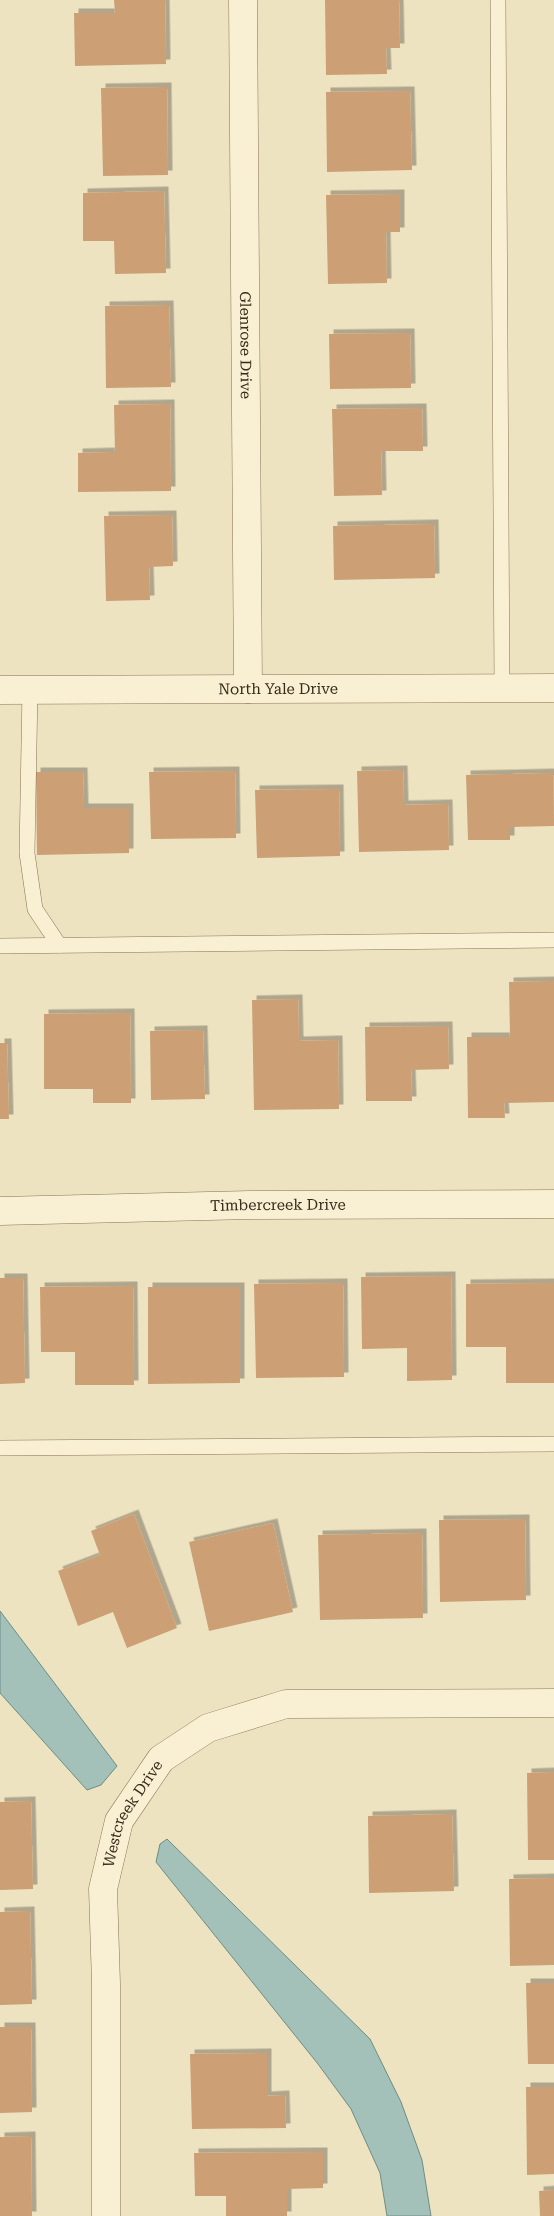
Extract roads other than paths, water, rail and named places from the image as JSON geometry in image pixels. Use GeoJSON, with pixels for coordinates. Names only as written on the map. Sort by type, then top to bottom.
{"type":"FeatureCollection","features":[{"type":"Feature","properties":{"kind":"street","name":"Glenrose Drive"},"geometry":{"type":"LineString","coordinates":[[243,0],[248,689]]}},
{"type":"Feature","properties":{"kind":"street","name":"North Yale Drive"},"geometry":{"type":"LineString","coordinates":[[0,690],[554,688]]}},
{"type":"Feature","properties":{"kind":"street","name":"Timbercreek Drive"},"geometry":{"type":"LineString","coordinates":[[0,1211],[250,1205],[554,1204]]}},
{"type":"Feature","properties":{"kind":"street","name":"Westcreek Drive"},"geometry":{"type":"LineString","coordinates":[[106,2216],[106,1984],[103,1889],[119,1820],[161,1759],[208,1728],[286,1704],[554,1703]]}},
{"type":"Feature","properties":{"kind":"lane"},"geometry":{"type":"LineString","coordinates":[[498,0],[502,688]]}},
{"type":"Feature","properties":{"kind":"lane"},"geometry":{"type":"LineString","coordinates":[[30,690],[27,853],[35,909],[59,945]]}},
{"type":"Feature","properties":{"kind":"lane"},"geometry":{"type":"LineString","coordinates":[[0,946],[554,940]]}},
{"type":"Feature","properties":{"kind":"lane"},"geometry":{"type":"LineString","coordinates":[[0,1448],[554,1444]]}},
{"type":"Feature","properties":{"kind":"water"},"geometry":{"type":"Polygon","coordinates":[[[0,1611],[117,1766],[101,1785],[87,1790],[0,1693],[0,1611]]]}},
{"type":"Feature","properties":{"kind":"water"},"geometry":{"type":"Polygon","coordinates":[[[167,1839],[370,2039],[401,2102],[422,2160],[431,2216],[387,2216],[380,2173],[351,2109],[318,2064],[156,1862],[160,1844],[167,1839]]]}}]}
